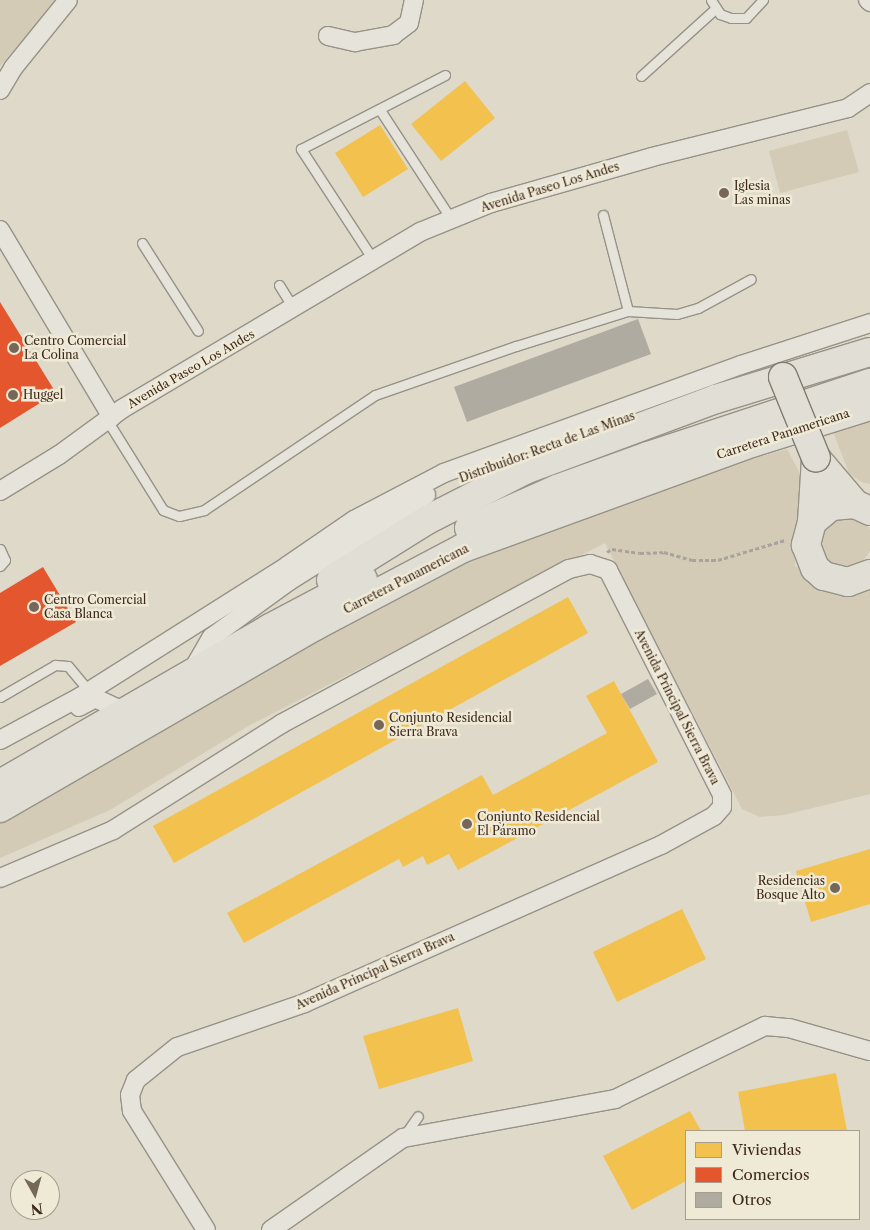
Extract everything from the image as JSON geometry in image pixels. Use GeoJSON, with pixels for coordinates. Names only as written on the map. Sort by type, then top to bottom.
{"type":"FeatureCollection","features":[{"type":"Feature","properties":{"kind":"main road"},"geometry":{"type":"LineString","coordinates":[[270,628],[340,573],[427,520],[525,470],[783,377],[870,352]]}},
{"type":"Feature","properties":{"kind":"main road"},"geometry":{"type":"LineString","coordinates":[[783,377],[816,458],[866,508]]}},
{"type":"Feature","properties":{"kind":"main road","name":"Carretera Panamericana"},"geometry":{"type":"LineString","coordinates":[[0,784],[270,628],[436,543],[557,489],[870,384]]}},
{"type":"Feature","properties":{"kind":"main road","name":"Carretera Panamericana"},"geometry":{"type":"LineString","coordinates":[[0,808],[315,626],[463,548],[755,442],[870,406]]}},
{"type":"Feature","properties":{"kind":"main road"},"geometry":{"type":"LineString","coordinates":[[816,458],[809,527],[809,557],[824,576],[848,582],[870,574]]}},
{"type":"Feature","properties":{"kind":"main road"},"geometry":{"type":"LineString","coordinates":[[809,527],[831,506],[866,508]]}},
{"type":"Feature","properties":{"kind":"street"},"geometry":{"type":"LineString","coordinates":[[0,90],[13,68],[68,0]]}},
{"type":"Feature","properties":{"kind":"street"},"geometry":{"type":"LineString","coordinates":[[328,36],[355,42],[393,35],[409,23],[414,0]]}},
{"type":"Feature","properties":{"kind":"street","name":"Avenida Paseo Los Andes"},"geometry":{"type":"LineString","coordinates":[[0,491],[114,415],[294,310],[420,232],[491,203],[652,157],[848,108],[870,93]]}},
{"type":"Feature","properties":{"kind":"street"},"geometry":{"type":"LineString","coordinates":[[0,230],[114,415]]}},
{"type":"Feature","properties":{"kind":"street"},"geometry":{"type":"LineString","coordinates":[[0,740],[80,697],[287,566],[354,520],[444,473],[741,365],[870,323]]}},
{"type":"Feature","properties":{"kind":"street","name":"Distribuidor: Recta de Las Minas"},"geometry":{"type":"LineString","coordinates":[[189,676],[212,637],[274,592],[386,518],[468,474],[870,333]]}},
{"type":"Feature","properties":{"kind":"street"},"geometry":{"type":"LineString","coordinates":[[0,878],[113,830],[281,724],[569,569],[590,564]]}},
{"type":"Feature","properties":{"kind":"street","name":"Avenida Principal Sierra Brava"},"geometry":{"type":"LineString","coordinates":[[206,1230],[132,1111],[130,1095],[136,1080],[177,1047],[305,1003],[661,845],[714,816],[722,807],[722,795],[608,570],[590,564]]}},
{"type":"Feature","properties":{"kind":"street"},"geometry":{"type":"LineString","coordinates":[[0,751],[95,698],[126,712]]}},
{"type":"Feature","properties":{"kind":"street"},"geometry":{"type":"LineString","coordinates":[[271,1230],[403,1138],[615,1099],[765,1026],[788,1028],[870,1051]]}},
{"type":"Feature","properties":{"kind":"lane"},"geometry":{"type":"LineString","coordinates":[[641,76],[713,5],[731,18],[746,18],[763,0]]}},
{"type":"Feature","properties":{"kind":"lane"},"geometry":{"type":"LineString","coordinates":[[374,261],[301,149],[445,75]]}},
{"type":"Feature","properties":{"kind":"lane"},"geometry":{"type":"LineString","coordinates":[[380,110],[451,219]]}},
{"type":"Feature","properties":{"kind":"lane"},"geometry":{"type":"LineString","coordinates":[[603,215],[628,311]]}},
{"type":"Feature","properties":{"kind":"lane"},"geometry":{"type":"LineString","coordinates":[[142,243],[198,331]]}},
{"type":"Feature","properties":{"kind":"lane"},"geometry":{"type":"LineString","coordinates":[[114,415],[163,510],[179,516],[204,510],[375,395],[516,346],[628,311],[677,314],[698,308],[751,279]]}},
{"type":"Feature","properties":{"kind":"lane"},"geometry":{"type":"LineString","coordinates":[[279,284],[294,310]]}},
{"type":"Feature","properties":{"kind":"lane"},"geometry":{"type":"LineString","coordinates":[[0,549],[4,560],[0,566]]}},
{"type":"Feature","properties":{"kind":"lane"},"geometry":{"type":"LineString","coordinates":[[0,697],[55,666],[68,666],[95,698]]}},
{"type":"Feature","properties":{"kind":"lane"},"geometry":{"type":"LineString","coordinates":[[403,1138],[418,1116]]}},
{"type":"Feature","properties":{"kind":"path"},"geometry":{"type":"LineString","coordinates":[[590,564],[612,549],[646,554],[664,552],[692,560],[718,560],[809,527]]}},
{"type":"Feature","properties":{"kind":"shaded area"},"geometry":{"type":"Polygon","coordinates":[[[0,0],[57,0],[0,66],[0,0]]]}},
{"type":"Feature","properties":{"kind":"shaded area"},"geometry":{"type":"Polygon","coordinates":[[[847,130],[859,172],[780,193],[769,151],[847,130]]]}},
{"type":"Feature","properties":{"kind":"shaded area"},"geometry":{"type":"Polygon","coordinates":[[[870,418],[870,484],[861,482],[849,473],[832,429],[870,418]]]}},
{"type":"Feature","properties":{"kind":"shaded area"},"geometry":{"type":"Polygon","coordinates":[[[787,449],[806,485],[796,533],[795,566],[834,588],[870,585],[870,794],[784,815],[760,817],[742,809],[605,543],[250,725],[110,810],[0,858],[0,820],[143,734],[493,545],[700,473],[787,449]]]}},
{"type":"Feature","properties":{"kind":"shaded area"},"geometry":{"type":"Polygon","coordinates":[[[845,513],[855,515],[864,521],[870,530],[870,550],[864,559],[855,565],[845,567],[835,565],[826,559],[820,550],[818,540],[820,530],[826,521],[835,515],[845,513]]]}},
{"type":"Feature","properties":{"kind":"building: Viviendas"},"geometry":{"type":"Polygon","coordinates":[[[465,81],[495,118],[441,161],[411,124],[465,81]]]}},
{"type":"Feature","properties":{"kind":"building: Viviendas"},"geometry":{"type":"Polygon","coordinates":[[[380,125],[408,169],[363,197],[335,153],[380,125]]]}},
{"type":"Feature","properties":{"kind":"building: Viviendas","name":"Conjunto Residencial Sierra Brava"},"geometry":{"type":"Polygon","coordinates":[[[568,597],[588,633],[174,863],[153,826],[568,597]]]}},
{"type":"Feature","properties":{"kind":"building: Viviendas","name":"Conjunto Residencial El Páramo"},"geometry":{"type":"Polygon","coordinates":[[[614,681],[658,762],[458,870],[449,854],[427,865],[423,856],[403,867],[399,859],[244,943],[227,913],[482,775],[493,795],[607,733],[586,696],[614,681]]]}},
{"type":"Feature","properties":{"kind":"building: Viviendas","name":"Residencias Bosque Alto"},"geometry":{"type":"Polygon","coordinates":[[[870,849],[870,904],[811,922],[796,871],[870,849]]]}},
{"type":"Feature","properties":{"kind":"building: Viviendas"},"geometry":{"type":"Polygon","coordinates":[[[682,909],[706,959],[617,1002],[593,952],[682,909]]]}},
{"type":"Feature","properties":{"kind":"building: Viviendas"},"geometry":{"type":"Polygon","coordinates":[[[458,1008],[473,1061],[379,1089],[363,1036],[458,1008]]]}},
{"type":"Feature","properties":{"kind":"building: Viviendas"},"geometry":{"type":"Polygon","coordinates":[[[836,1073],[847,1130],[745,1130],[738,1092],[836,1073]]]}},
{"type":"Feature","properties":{"kind":"building: Viviendas"},"geometry":{"type":"Polygon","coordinates":[[[690,1111],[700,1130],[685,1130],[685,1182],[632,1210],[603,1156],[690,1111]]]}},
{"type":"Feature","properties":{"kind":"building: Comercios","name":"Centro Comercial La Colina"},"geometry":{"type":"Polygon","coordinates":[[[0,302],[56,393],[0,428],[0,302]]]}},
{"type":"Feature","properties":{"kind":"building: Comercios","name":"Centro Comercial Casa Blanca"},"geometry":{"type":"Polygon","coordinates":[[[43,567],[76,622],[0,666],[0,593],[43,567]]]}},
{"type":"Feature","properties":{"kind":"building: Otros"},"geometry":{"type":"Polygon","coordinates":[[[638,319],[651,354],[467,422],[454,387],[638,319]]]}},
{"type":"Feature","properties":{"kind":"building: Otros"},"geometry":{"type":"Polygon","coordinates":[[[648,679],[657,694],[630,709],[621,694],[648,679]]]}},
{"type":"Feature","properties":{"kind":"place","name":"Iglesia Las minas"},"geometry":{"type":"Point","coordinates":[724,193]}},
{"type":"Feature","properties":{"kind":"place","name":"Centro Comercial La Colina"},"geometry":{"type":"Point","coordinates":[14,348]}},
{"type":"Feature","properties":{"kind":"place","name":"Huggel"},"geometry":{"type":"Point","coordinates":[13,395]}},
{"type":"Feature","properties":{"kind":"place","name":"Centro Comercial Casa Blanca"},"geometry":{"type":"Point","coordinates":[34,607]}},
{"type":"Feature","properties":{"kind":"place","name":"Conjunto Residencial Sierra Brava"},"geometry":{"type":"Point","coordinates":[379,725]}},
{"type":"Feature","properties":{"kind":"place","name":"Conjunto Residencial El Páramo"},"geometry":{"type":"Point","coordinates":[467,824]}},
{"type":"Feature","properties":{"kind":"place","name":"Residencias Bosque Alto"},"geometry":{"type":"Point","coordinates":[835,888]}}]}
